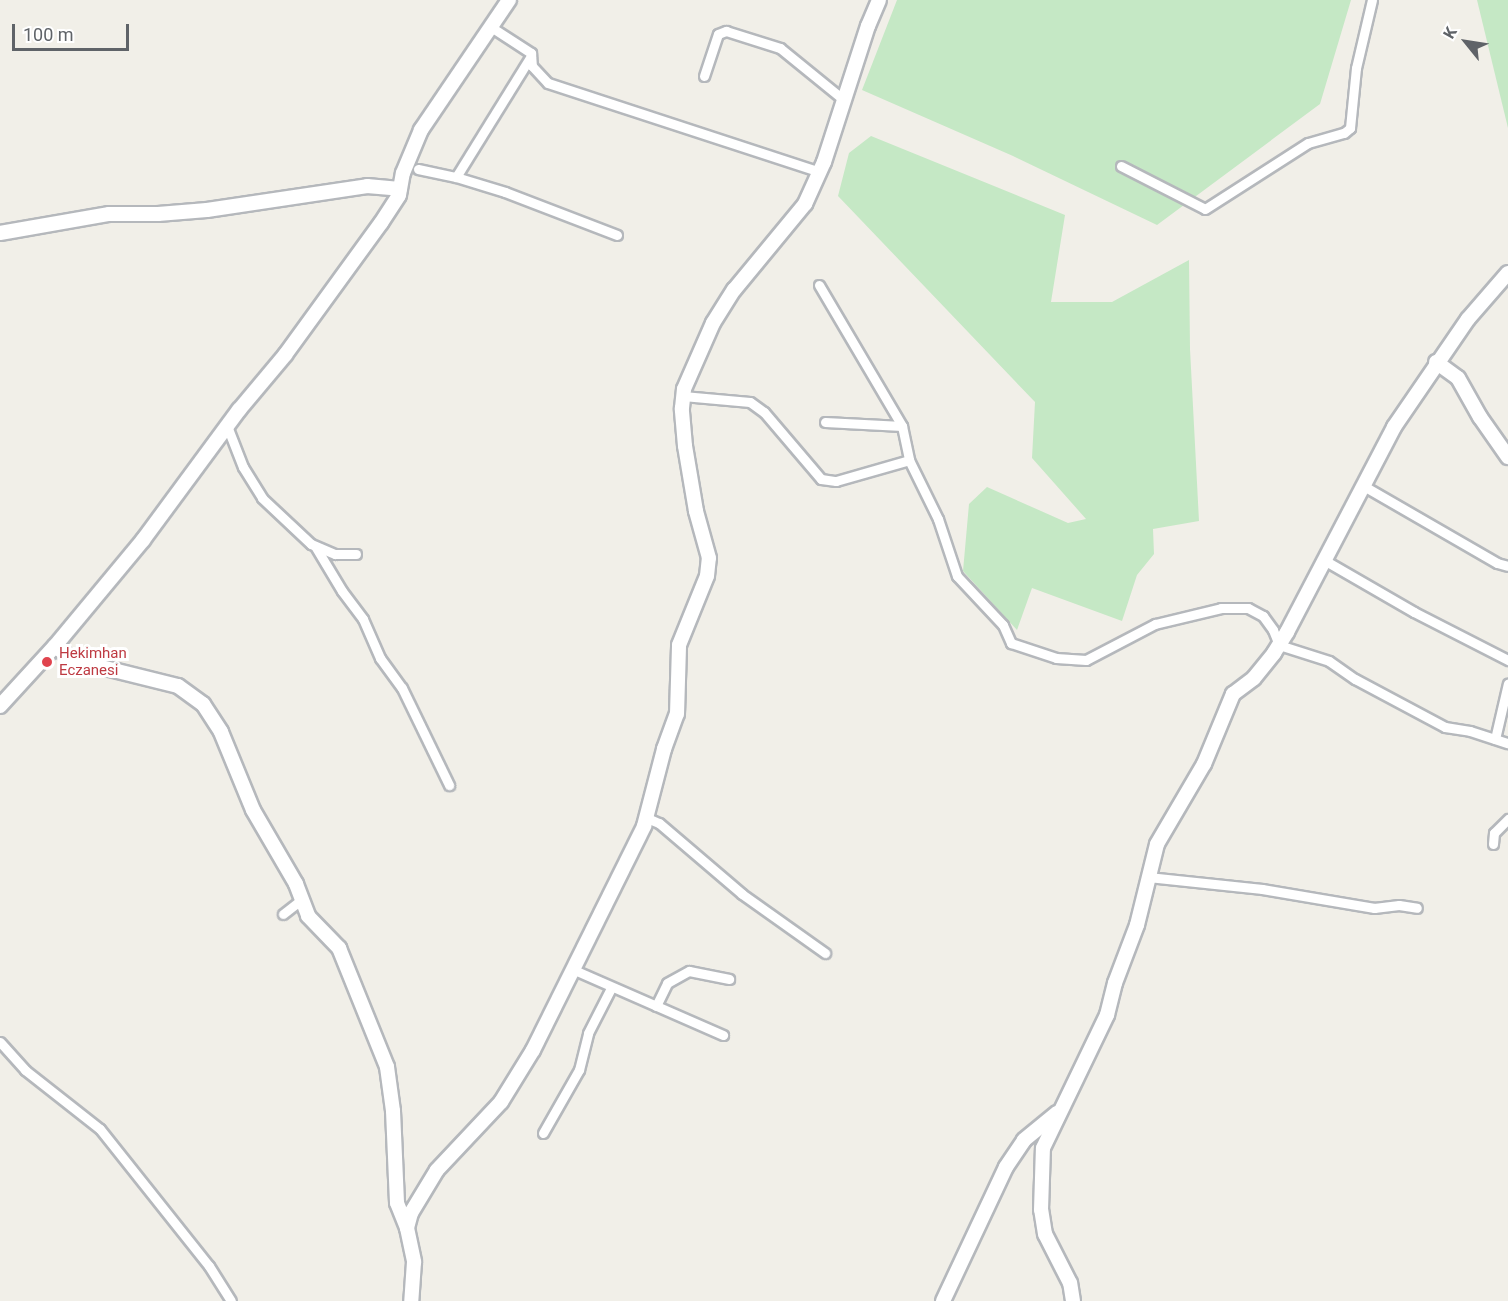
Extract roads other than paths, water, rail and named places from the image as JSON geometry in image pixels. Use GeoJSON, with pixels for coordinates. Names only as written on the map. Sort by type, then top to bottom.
{"type":"FeatureCollection","features":[{"type":"Feature","properties":{"kind":"street"},"geometry":{"type":"LineString","coordinates":[[0,706],[55,646],[143,540],[227,426],[285,356],[381,223],[399,195],[403,173],[421,129],[509,0]]}},
{"type":"Feature","properties":{"kind":"street"},"geometry":{"type":"LineString","coordinates":[[407,1228],[411,1213],[437,1170],[501,1102],[533,1050],[647,818],[664,749],[677,714],[679,645],[707,576],[709,558],[696,511],[685,446],[683,396],[713,323],[734,290],[805,204],[820,172],[868,26],[879,0]]}},
{"type":"Feature","properties":{"kind":"street"},"geometry":{"type":"LineString","coordinates":[[1121,166],[1205,209],[1308,143],[1344,133],[1350,128],[1356,68],[1372,0]]}},
{"type":"Feature","properties":{"kind":"street"},"geometry":{"type":"LineString","coordinates":[[491,27],[531,56],[532,66],[548,82],[820,172]]}},
{"type":"Feature","properties":{"kind":"street"},"geometry":{"type":"LineString","coordinates":[[704,76],[718,34],[726,31],[780,48],[844,100]]}},
{"type":"Feature","properties":{"kind":"street"},"geometry":{"type":"LineString","coordinates":[[456,177],[531,56]]}},
{"type":"Feature","properties":{"kind":"street"},"geometry":{"type":"LineString","coordinates":[[418,169],[456,177],[505,192],[617,235]]}},
{"type":"Feature","properties":{"kind":"street"},"geometry":{"type":"LineString","coordinates":[[0,233],[109,214],[158,214],[207,210],[367,186],[400,189]]}},
{"type":"Feature","properties":{"kind":"street"},"geometry":{"type":"LineString","coordinates":[[1073,1301],[1070,1283],[1045,1234],[1041,1210],[1042,1148],[1107,1015],[1115,983],[1137,926],[1157,844],[1165,826],[1204,764],[1233,694],[1254,678],[1279,645],[1394,427],[1436,362],[1508,273]]}},
{"type":"Feature","properties":{"kind":"street"},"geometry":{"type":"LineString","coordinates":[[819,285],[902,426],[909,460],[938,519],[957,576],[1003,625],[1011,643],[1056,658],[1086,660],[1155,624],[1221,608],[1248,608],[1263,616],[1273,630],[1279,645]]}},
{"type":"Feature","properties":{"kind":"street"},"geometry":{"type":"LineString","coordinates":[[1436,362],[1458,378],[1480,417],[1508,457]]}},
{"type":"Feature","properties":{"kind":"street"},"geometry":{"type":"LineString","coordinates":[[683,396],[750,402],[764,412],[821,479],[836,481],[909,460]]}},
{"type":"Feature","properties":{"kind":"street"},"geometry":{"type":"LineString","coordinates":[[825,422],[902,426]]}},
{"type":"Feature","properties":{"kind":"street"},"geometry":{"type":"LineString","coordinates":[[227,426],[243,467],[262,498],[315,546],[342,591],[363,619],[380,658],[402,688],[449,785]]}},
{"type":"Feature","properties":{"kind":"street"},"geometry":{"type":"LineString","coordinates":[[1362,485],[1497,563],[1508,566]]}},
{"type":"Feature","properties":{"kind":"street"},"geometry":{"type":"LineString","coordinates":[[315,546],[335,555],[356,554]]}},
{"type":"Feature","properties":{"kind":"street"},"geometry":{"type":"LineString","coordinates":[[1324,560],[1414,612],[1508,660]]}},
{"type":"Feature","properties":{"kind":"street"},"geometry":{"type":"LineString","coordinates":[[1279,645],[1329,661],[1355,679],[1445,727],[1470,731],[1508,743]]}},
{"type":"Feature","properties":{"kind":"street"},"geometry":{"type":"LineString","coordinates":[[55,646],[73,660],[178,686],[203,704],[221,732],[253,810],[278,849],[302,898],[308,916],[339,948],[387,1067],[393,1110],[397,1203],[407,1228],[414,1262],[411,1300]]}},
{"type":"Feature","properties":{"kind":"street"},"geometry":{"type":"LineString","coordinates":[[1495,739],[1508,683]]}},
{"type":"Feature","properties":{"kind":"street"},"geometry":{"type":"LineString","coordinates":[[647,818],[659,823],[742,894],[825,953]]}},
{"type":"Feature","properties":{"kind":"street"},"geometry":{"type":"LineString","coordinates":[[1493,844],[1494,833],[1508,819]]}},
{"type":"Feature","properties":{"kind":"street"},"geometry":{"type":"LineString","coordinates":[[1149,877],[1262,889],[1374,908],[1399,905],[1417,908]]}},
{"type":"Feature","properties":{"kind":"street"},"geometry":{"type":"LineString","coordinates":[[283,914],[302,898]]}},
{"type":"Feature","properties":{"kind":"street"},"geometry":{"type":"LineString","coordinates":[[572,969],[723,1035]]}},
{"type":"Feature","properties":{"kind":"street"},"geometry":{"type":"LineString","coordinates":[[656,1006],[667,983],[689,971],[729,979]]}},
{"type":"Feature","properties":{"kind":"street"},"geometry":{"type":"LineString","coordinates":[[543,1133],[579,1070],[588,1033],[611,988]]}},
{"type":"Feature","properties":{"kind":"street"},"geometry":{"type":"LineString","coordinates":[[0,1042],[25,1070],[100,1129],[209,1266],[231,1301]]}},
{"type":"Feature","properties":{"kind":"street"},"geometry":{"type":"LineString","coordinates":[[943,1301],[1006,1167],[1024,1140],[1061,1110]]}},
{"type":"Feature","properties":{"kind":"place","name":"Hekimhan Eczanesi"},"geometry":{"type":"Point","coordinates":[47,662]}}]}
